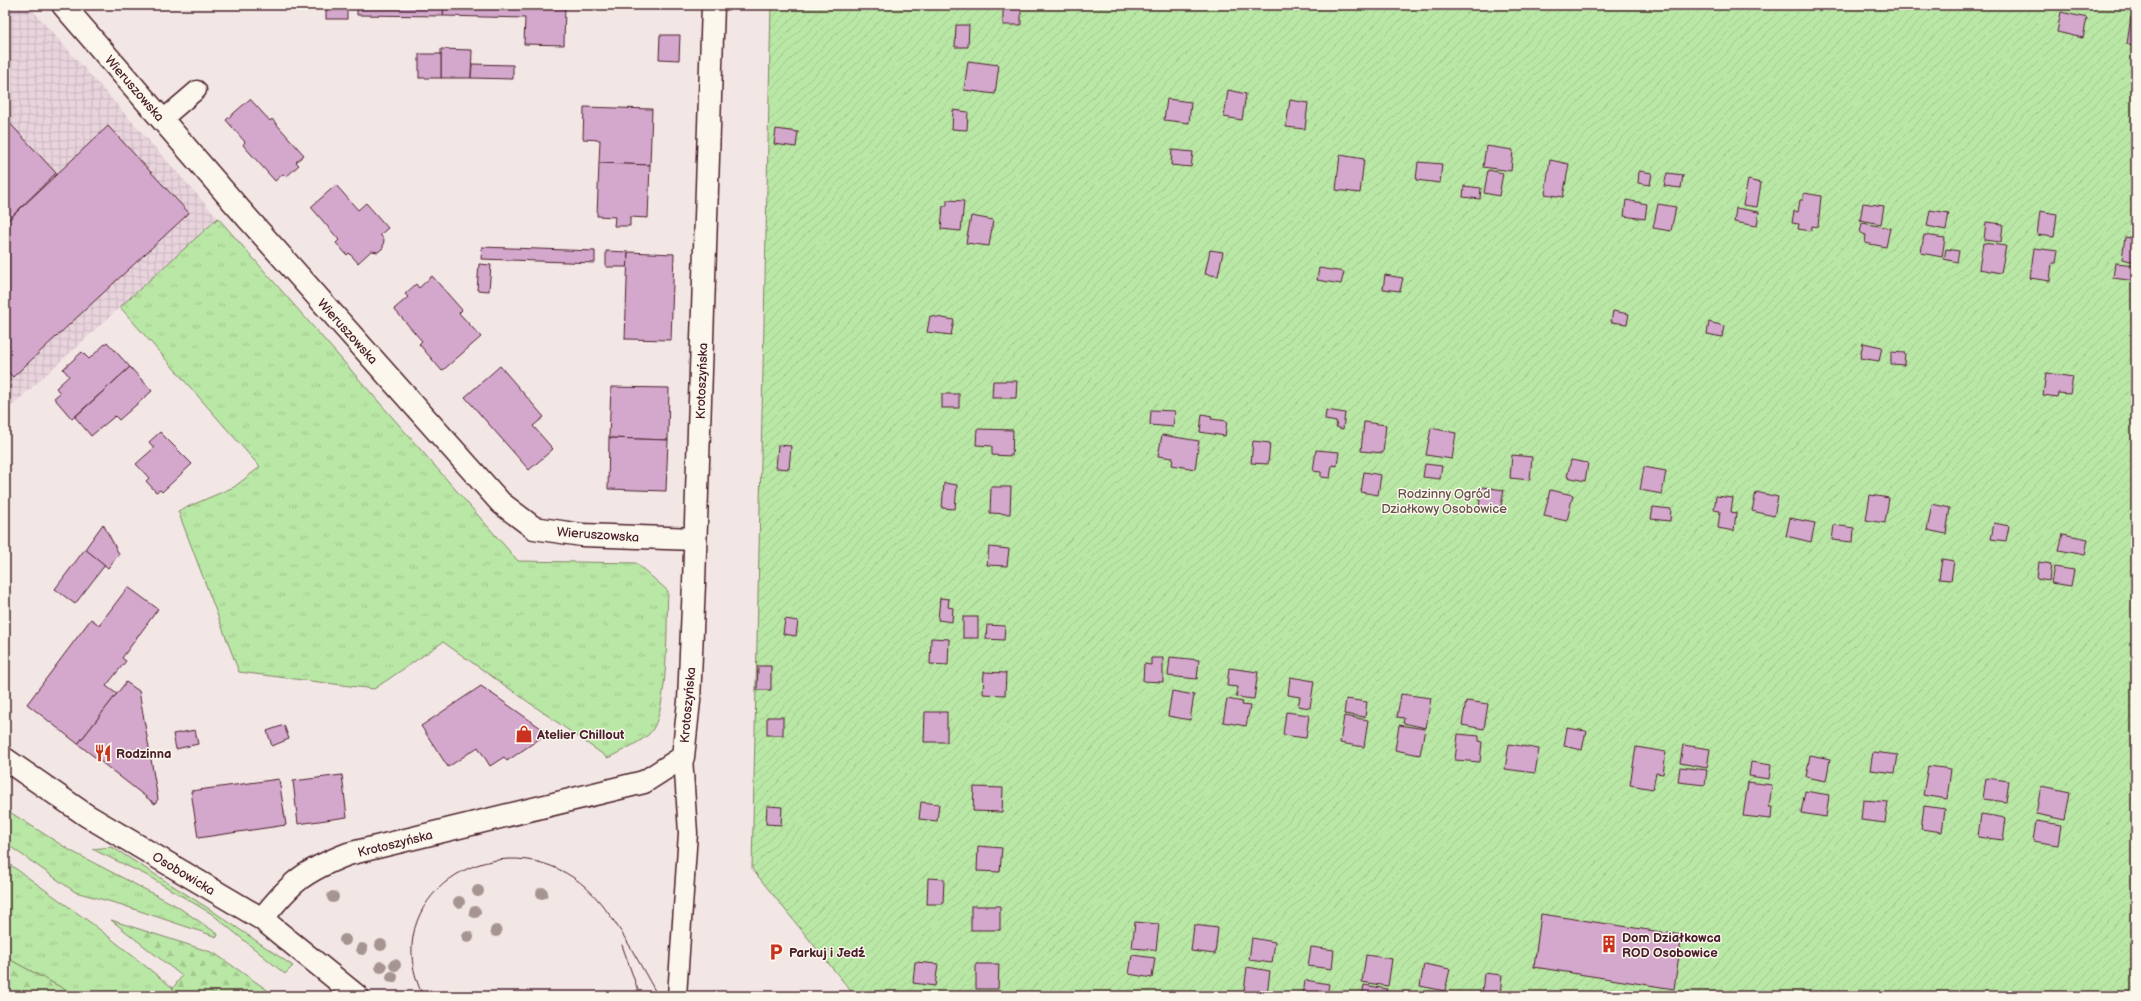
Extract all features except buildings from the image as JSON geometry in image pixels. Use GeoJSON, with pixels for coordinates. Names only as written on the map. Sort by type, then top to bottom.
{"type":"FeatureCollection","features":[{"type":"Feature","properties":{"kind":"street","name":"Wieruszowska"},"geometry":{"type":"LineString","coordinates":[[63,5],[162,120],[501,503],[534,528],[582,535],[696,538]]}},
{"type":"Feature","properties":{"kind":"street","name":"Krotoszyńska"},"geometry":{"type":"LineString","coordinates":[[262,919],[296,880],[322,864],[348,854],[644,782],[682,758],[689,701],[696,538],[714,5]]}},
{"type":"Feature","properties":{"kind":"street","name":"Osobowicka"},"geometry":{"type":"LineString","coordinates":[[5,759],[86,815],[262,919],[357,996]]}},
{"type":"Feature","properties":{"kind":"lane"},"geometry":{"type":"LineString","coordinates":[[162,120],[197,90]]}},
{"type":"Feature","properties":{"kind":"lane","name":"Krotoszyńska"},"geometry":{"type":"LineString","coordinates":[[677,996],[688,833],[682,758]]}},
{"type":"Feature","properties":{"kind":"shaded area"},"geometry":{"type":"Polygon","coordinates":[[[5,5],[28,5],[218,218],[5,412],[5,5]]]}},
{"type":"Feature","properties":{"kind":"green space","name":"Rodzinny Ogród Działkowy Osobowice"},"geometry":{"type":"Polygon","coordinates":[[[771,5],[2136,5],[2136,996],[855,996],[752,869],[771,5]]]}},
{"type":"Feature","properties":{"kind":"green space"},"geometry":{"type":"Polygon","coordinates":[[[218,218],[518,561],[636,563],[668,591],[666,668],[660,709],[655,725],[648,735],[608,758],[443,642],[374,689],[239,672],[178,511],[234,487],[260,467],[120,307],[218,218]]]}},
{"type":"Feature","properties":{"kind":"green space"},"geometry":{"type":"Polygon","coordinates":[[[5,809],[71,851],[175,905],[218,934],[217,937],[119,904],[75,892],[5,843],[5,809]]]}},
{"type":"Feature","properties":{"kind":"green space"},"geometry":{"type":"Polygon","coordinates":[[[112,847],[214,912],[293,966],[285,974],[212,914],[146,875],[92,849],[112,847]]]}},
{"type":"Feature","properties":{"kind":"green space"},"geometry":{"type":"Polygon","coordinates":[[[5,861],[94,925],[173,988],[175,996],[77,996],[5,957],[5,861]]]}},
{"type":"Feature","properties":{"kind":"green space"},"geometry":{"type":"Polygon","coordinates":[[[111,920],[214,953],[276,996],[175,996],[173,988],[182,976],[111,920]]]}},
{"type":"Feature","properties":{"kind":"green space"},"geometry":{"type":"Polygon","coordinates":[[[5,957],[77,996],[5,996],[5,957]]]}},
{"type":"Feature","properties":{"kind":"tram line"},"geometry":{"type":"LineString","coordinates":[[423,996],[412,960],[415,928],[428,901],[449,879],[477,865],[509,859],[542,863],[574,878],[587,888],[599,901],[621,932],[658,996]]}},
{"type":"Feature","properties":{"kind":"tram line"},"geometry":{"type":"LineString","coordinates":[[622,945],[640,996]]}},
{"type":"Feature","properties":{"kind":"place","name":"Atelier Chillout"},"geometry":{"type":"Point","coordinates":[524,734]}},
{"type":"Feature","properties":{"kind":"place","name":"Rodzinna"},"geometry":{"type":"Point","coordinates":[103,753]}},
{"type":"Feature","properties":{"kind":"place","name":"Dom Działkowca ROD Osobowice"},"geometry":{"type":"Point","coordinates":[1609,944]}},
{"type":"Feature","properties":{"kind":"place","name":"Parkuj i Jedź"},"geometry":{"type":"Point","coordinates":[776,952]}}]}
